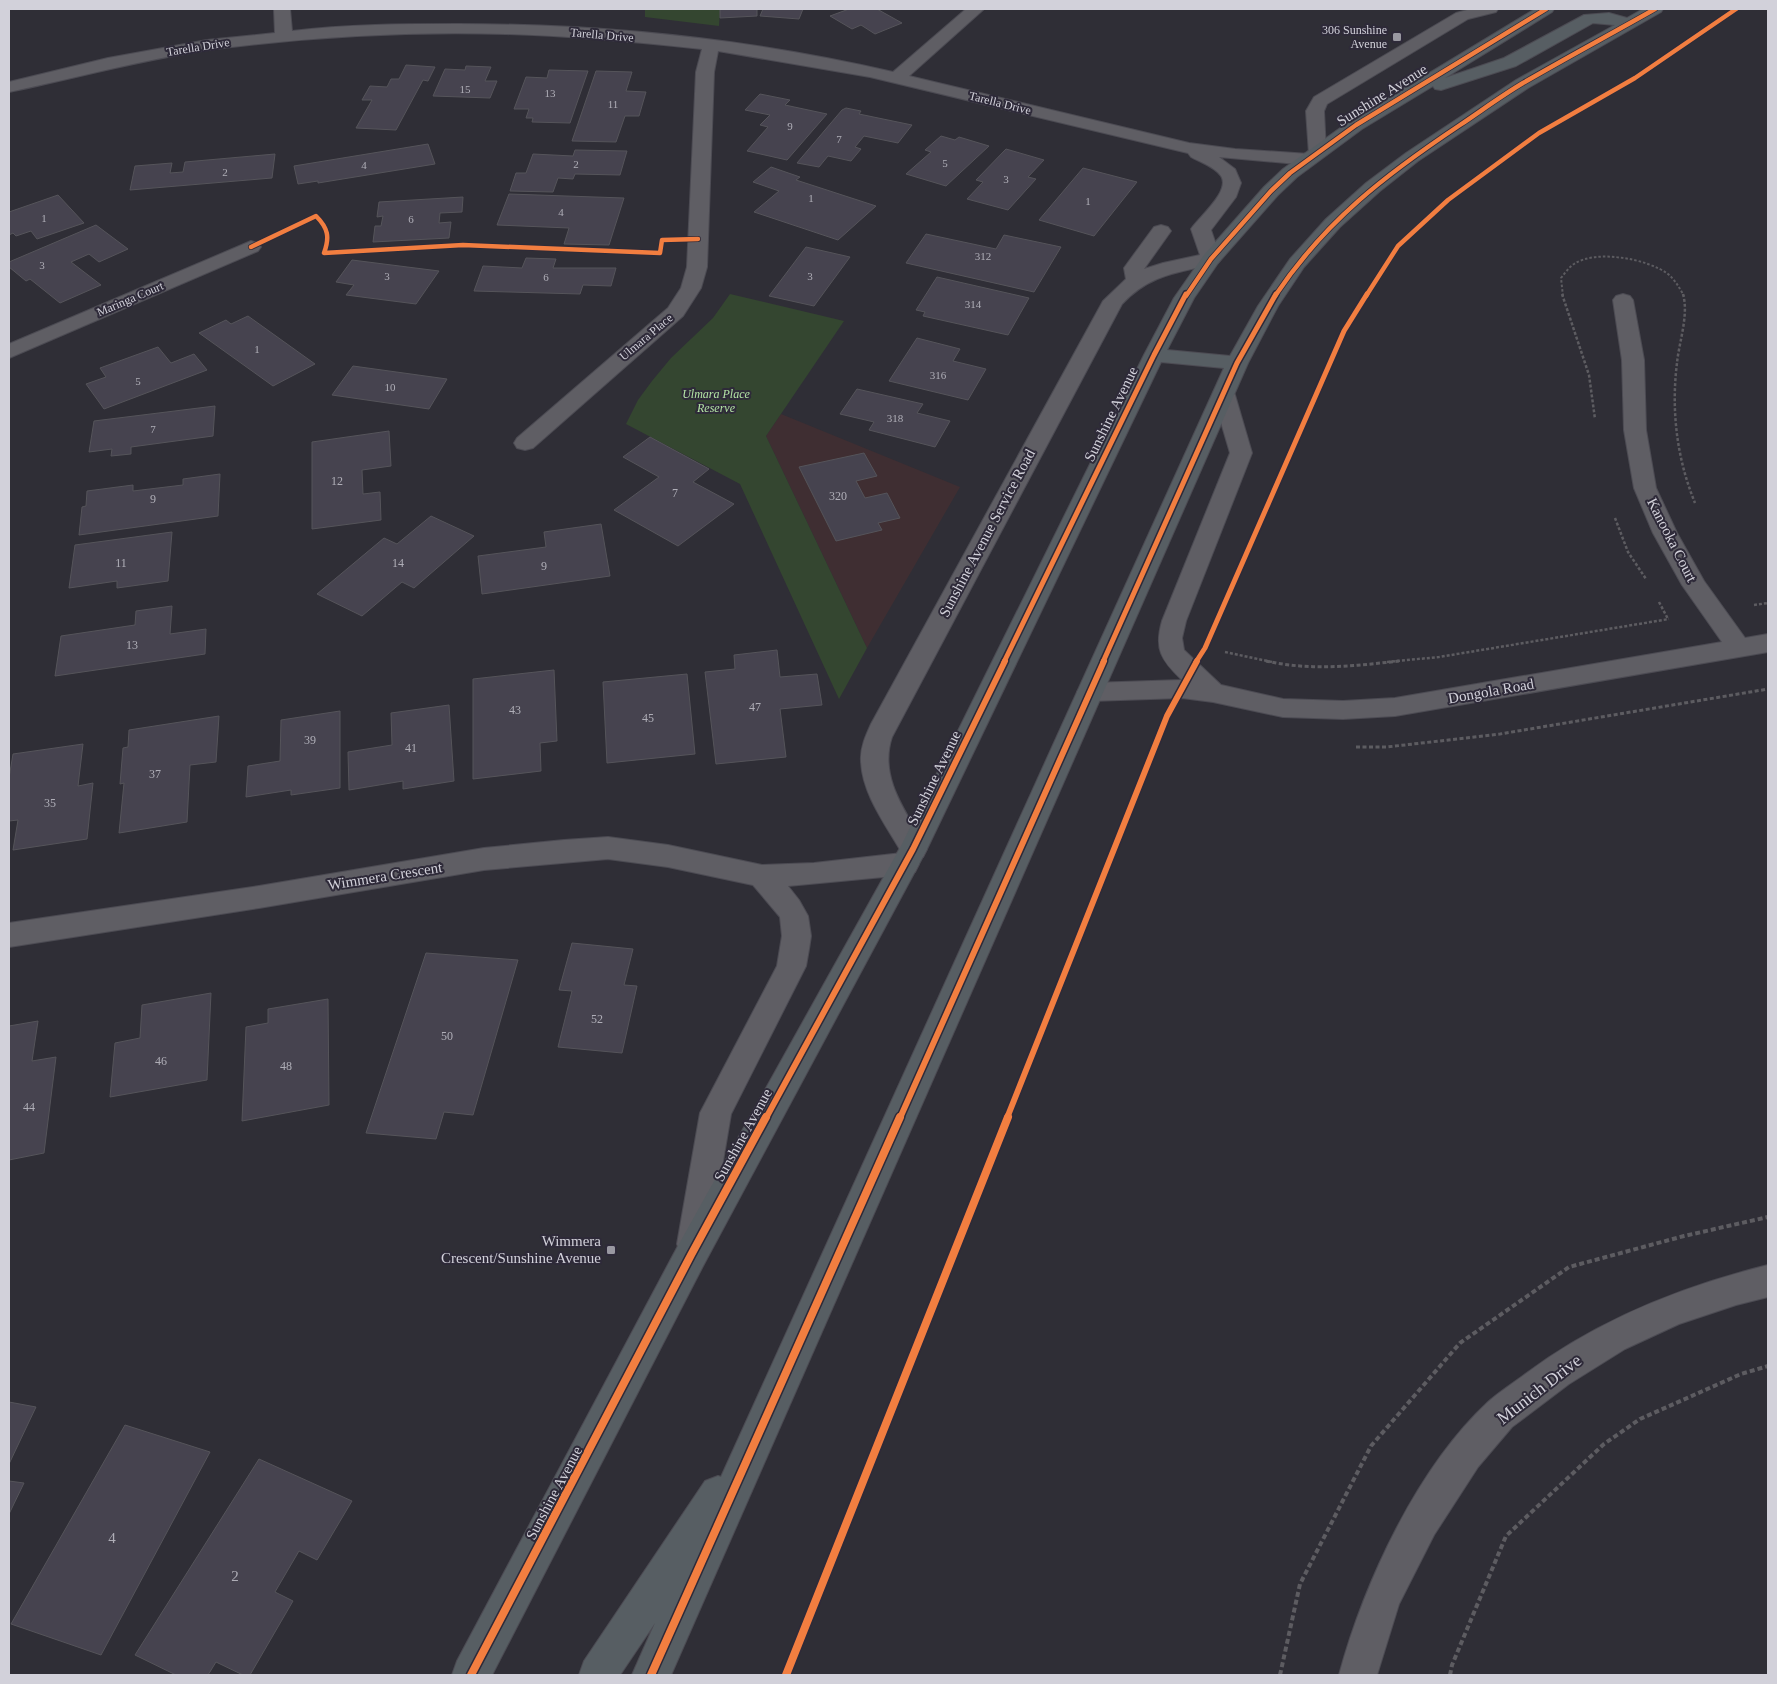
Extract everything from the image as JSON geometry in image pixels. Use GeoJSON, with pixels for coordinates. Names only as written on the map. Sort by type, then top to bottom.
{"type":"FeatureCollection","features":[{"type":"Feature","properties":{"kind":"main road","name":"Sunshine Avenue"},"geometry":{"type":"LineString","coordinates":[[471,1675],[691,1256],[909,857],[1154,355],[1184,298],[1211,259],[1271,191],[1312,155],[1546,9]]}},
{"type":"Feature","properties":{"kind":"main road"},"geometry":{"type":"LineString","coordinates":[[651,1675],[1237,364],[1268,306],[1297,263],[1334,223],[1373,187],[1412,157],[1522,84],[1655,9]]}},
{"type":"Feature","properties":{"kind":"main road"},"geometry":{"type":"LineString","coordinates":[[1399,99],[1504,64],[1590,18],[1609,18],[1628,24]]}},
{"type":"Feature","properties":{"kind":"main road"},"geometry":{"type":"LineString","coordinates":[[1154,355],[1237,364]]}},
{"type":"Feature","properties":{"kind":"main road"},"geometry":{"type":"LineString","coordinates":[[598,1675],[763,1425]]}},
{"type":"Feature","properties":{"kind":"street"},"geometry":{"type":"LineString","coordinates":[[282,9],[284,35]]}},
{"type":"Feature","properties":{"kind":"street"},"geometry":{"type":"LineString","coordinates":[[896,78],[976,9]]}},
{"type":"Feature","properties":{"kind":"street"},"geometry":{"type":"LineString","coordinates":[[1312,155],[1315,111],[1320,101],[1462,16],[1490,9]]}},
{"type":"Feature","properties":{"kind":"street","name":"Tarella Drive"},"geometry":{"type":"LineString","coordinates":[[9,87],[98,65],[157,53],[284,35],[354,29],[475,28],[598,34],[712,46],[808,60],[896,78],[1189,148],[1235,154],[1312,155]]}},
{"type":"Feature","properties":{"kind":"street","name":"Ulmara Place"},"geometry":{"type":"LineString","coordinates":[[525,443],[624,356],[654,333],[676,312],[691,288],[697,258],[705,72],[707,58],[712,46]]}},
{"type":"Feature","properties":{"kind":"street","name":"Tarella Drive"},"geometry":{"type":"LineString","coordinates":[[1189,148],[1222,168],[1231,176],[1233,186],[1201,229],[1211,259]]}},
{"type":"Feature","properties":{"kind":"street"},"geometry":{"type":"LineString","coordinates":[[1136,280],[1134,268],[1161,231]]}},
{"type":"Feature","properties":{"kind":"street","name":"Maringa Court"},"geometry":{"type":"LineString","coordinates":[[9,352],[250,247]]}},
{"type":"Feature","properties":{"kind":"street","name":"Sunshine Avenue Service Road"},"geometry":{"type":"LineString","coordinates":[[909,857],[876,779],[874,759],[877,740],[889,715],[1113,301],[1124,288],[1136,280],[1163,268],[1211,259]]}},
{"type":"Feature","properties":{"kind":"street","name":"Kanooka Court"},"geometry":{"type":"LineString","coordinates":[[1623,300],[1632,360],[1635,430],[1645,488],[1665,533],[1712,611],[1739,648]]}},
{"type":"Feature","properties":{"kind":"street","name":"Dongola Road"},"geometry":{"type":"LineString","coordinates":[[1213,693],[1190,673],[1171,650],[1170,638],[1174,621],[1241,453],[1224,395]]}},
{"type":"Feature","properties":{"kind":"street","name":"Dongola Road"},"geometry":{"type":"LineString","coordinates":[[1090,692],[1182,689],[1213,693],[1283,708],[1343,710],[1395,707],[1768,643]]}},
{"type":"Feature","properties":{"kind":"street","name":"Wimmera Crescent"},"geometry":{"type":"LineString","coordinates":[[9,935],[484,860],[564,851],[608,848],[650,853],[762,876],[814,874],[909,857]]}},
{"type":"Feature","properties":{"kind":"street"},"geometry":{"type":"LineString","coordinates":[[691,1256],[716,1113],[791,966],[798,941],[796,919],[786,902],[762,876]]}},
{"type":"Feature","properties":{"kind":"street","name":"Munich Drive"},"geometry":{"type":"LineString","coordinates":[[1358,1675],[1384,1594],[1421,1523],[1458,1464],[1500,1415],[1554,1372],[1606,1340],[1652,1318],[1732,1289],[1768,1281]]}},
{"type":"Feature","properties":{"kind":"path"},"geometry":{"type":"LineString","coordinates":[[1190,673],[1205,648],[1283,665],[1354,666],[1439,657],[1712,611]]}},
{"type":"Feature","properties":{"kind":"path"},"geometry":{"type":"LineString","coordinates":[[1450,1675],[1452,1665],[1506,1536],[1604,1444],[1640,1419],[1741,1374],[1768,1366]]}},
{"type":"Feature","properties":{"kind":"shaded area"},"geometry":{"type":"Polygon","coordinates":[[[781,414],[960,487],[867,648],[766,436],[781,414]]]}},
{"type":"Feature","properties":{"kind":"green space"},"geometry":{"type":"Polygon","coordinates":[[[645,9],[720,9],[719,26],[645,17],[645,9]]]}},
{"type":"Feature","properties":{"kind":"green space","name":"Ulmara Place Reserve"},"geometry":{"type":"Polygon","coordinates":[[[730,294],[844,321],[766,436],[867,648],[839,699],[740,484],[626,424],[638,400],[652,381],[671,358],[713,318],[730,294]]]}},
{"type":"Feature","properties":{"kind":"building"},"geometry":{"type":"Polygon","coordinates":[[[720,9],[757,9],[757,16],[720,18],[720,9]]]}},
{"type":"Feature","properties":{"kind":"building"},"geometry":{"type":"Polygon","coordinates":[[[763,9],[803,9],[799,19],[760,16],[763,9]]]}},
{"type":"Feature","properties":{"kind":"building"},"geometry":{"type":"Polygon","coordinates":[[[849,9],[877,9],[902,23],[875,34],[861,25],[852,29],[830,16],[849,9]]]}},
{"type":"Feature","properties":{"kind":"building"},"geometry":{"type":"Polygon","coordinates":[[[406,65],[435,67],[428,81],[423,80],[396,130],[356,128],[372,100],[362,100],[370,86],[387,87],[391,79],[399,79],[406,65]]]}},
{"type":"Feature","properties":{"kind":"building"},"geometry":{"type":"Polygon","coordinates":[[[466,66],[491,67],[485,81],[497,81],[490,98],[433,96],[445,69],[465,70],[466,66]]]}},
{"type":"Feature","properties":{"kind":"building"},"geometry":{"type":"Polygon","coordinates":[[[549,70],[588,71],[570,123],[532,122],[533,118],[526,118],[529,109],[514,109],[526,77],[547,78],[549,70]]]}},
{"type":"Feature","properties":{"kind":"building"},"geometry":{"type":"Polygon","coordinates":[[[596,71],[632,72],[626,91],[646,92],[639,116],[625,116],[616,142],[572,141],[596,71]]]}},
{"type":"Feature","properties":{"kind":"building"},"geometry":{"type":"Polygon","coordinates":[[[760,94],[790,100],[785,105],[827,114],[787,160],[747,151],[768,127],[760,125],[770,115],[745,110],[760,94]]]}},
{"type":"Feature","properties":{"kind":"building"},"geometry":{"type":"Polygon","coordinates":[[[846,108],[861,111],[859,114],[912,125],[898,143],[864,136],[855,147],[861,149],[851,161],[828,156],[819,167],[797,163],[842,110],[846,108]]]}},
{"type":"Feature","properties":{"kind":"building"},"geometry":{"type":"Polygon","coordinates":[[[941,136],[955,140],[959,137],[989,146],[946,186],[906,174],[931,152],[925,150],[941,136]]]}},
{"type":"Feature","properties":{"kind":"building"},"geometry":{"type":"Polygon","coordinates":[[[428,144],[435,164],[318,183],[318,181],[298,184],[294,166],[428,144]]]}},
{"type":"Feature","properties":{"kind":"building"},"geometry":{"type":"Polygon","coordinates":[[[1006,149],[1044,160],[1028,177],[1036,179],[1008,210],[967,199],[983,182],[976,180],[1006,149]]]}},
{"type":"Feature","properties":{"kind":"building"},"geometry":{"type":"Polygon","coordinates":[[[575,150],[627,151],[620,175],[575,174],[573,179],[558,178],[553,192],[510,191],[516,173],[526,173],[533,154],[573,156],[575,150]]]}},
{"type":"Feature","properties":{"kind":"building"},"geometry":{"type":"Polygon","coordinates":[[[275,154],[272,178],[130,190],[135,166],[172,163],[170,173],[183,172],[185,162],[275,154]]]}},
{"type":"Feature","properties":{"kind":"building"},"geometry":{"type":"Polygon","coordinates":[[[771,167],[800,177],[796,180],[876,206],[838,240],[754,212],[779,191],[753,182],[771,167]]]}},
{"type":"Feature","properties":{"kind":"building"},"geometry":{"type":"Polygon","coordinates":[[[1083,168],[1137,182],[1094,236],[1039,220],[1083,168]]]}},
{"type":"Feature","properties":{"kind":"building"},"geometry":{"type":"Polygon","coordinates":[[[509,194],[624,198],[609,245],[564,244],[569,228],[497,225],[509,194]]]}},
{"type":"Feature","properties":{"kind":"building"},"geometry":{"type":"Polygon","coordinates":[[[58,195],[84,223],[37,239],[31,231],[16,236],[13,233],[9,235],[9,212],[58,195]]]}},
{"type":"Feature","properties":{"kind":"building"},"geometry":{"type":"Polygon","coordinates":[[[463,197],[462,212],[440,213],[439,223],[451,222],[449,238],[373,242],[375,226],[381,226],[383,216],[377,217],[379,202],[463,197]]]}},
{"type":"Feature","properties":{"kind":"building"},"geometry":{"type":"Polygon","coordinates":[[[96,225],[128,249],[99,262],[89,254],[71,262],[101,285],[60,303],[30,279],[26,281],[9,267],[9,262],[96,225]]]}},
{"type":"Feature","properties":{"kind":"building"},"geometry":{"type":"Polygon","coordinates":[[[926,234],[996,249],[1004,235],[1061,247],[1034,292],[906,263],[926,234]]]}},
{"type":"Feature","properties":{"kind":"building"},"geometry":{"type":"Polygon","coordinates":[[[806,247],[850,257],[814,306],[769,296],[806,247]]]}},
{"type":"Feature","properties":{"kind":"building"},"geometry":{"type":"Polygon","coordinates":[[[526,258],[556,259],[553,268],[616,268],[611,286],[583,285],[580,294],[474,291],[483,266],[522,268],[526,258]]]}},
{"type":"Feature","properties":{"kind":"building"},"geometry":{"type":"Polygon","coordinates":[[[352,260],[439,271],[416,304],[346,295],[354,285],[336,282],[352,260]]]}},
{"type":"Feature","properties":{"kind":"building"},"geometry":{"type":"Polygon","coordinates":[[[937,277],[1029,298],[1008,335],[923,316],[925,312],[916,310],[937,277]]]}},
{"type":"Feature","properties":{"kind":"building"},"geometry":{"type":"Polygon","coordinates":[[[248,316],[315,364],[273,386],[199,333],[226,320],[231,324],[248,316]]]}},
{"type":"Feature","properties":{"kind":"building"},"geometry":{"type":"Polygon","coordinates":[[[917,338],[960,349],[953,361],[986,369],[968,400],[889,381],[917,338]]]}},
{"type":"Feature","properties":{"kind":"building"},"geometry":{"type":"Polygon","coordinates":[[[158,347],[171,363],[194,354],[207,370],[104,409],[86,384],[106,377],[100,368],[158,347]]]}},
{"type":"Feature","properties":{"kind":"building"},"geometry":{"type":"Polygon","coordinates":[[[353,366],[447,379],[429,409],[332,395],[353,366]]]}},
{"type":"Feature","properties":{"kind":"building"},"geometry":{"type":"Polygon","coordinates":[[[857,389],[923,404],[917,413],[950,421],[935,447],[869,430],[874,422],[840,414],[857,389]]]}},
{"type":"Feature","properties":{"kind":"building"},"geometry":{"type":"Polygon","coordinates":[[[215,406],[213,436],[131,447],[131,454],[111,456],[112,449],[89,452],[94,421],[215,406]]]}},
{"type":"Feature","properties":{"kind":"building"},"geometry":{"type":"Polygon","coordinates":[[[389,431],[391,466],[362,470],[363,494],[380,492],[381,520],[312,529],[312,442],[389,431]]]}},
{"type":"Feature","properties":{"kind":"building"},"geometry":{"type":"Polygon","coordinates":[[[650,437],[709,469],[693,482],[734,504],[678,546],[614,510],[659,477],[623,457],[650,437]]]}},
{"type":"Feature","properties":{"kind":"building"},"geometry":{"type":"Polygon","coordinates":[[[864,453],[877,476],[856,481],[865,498],[887,493],[900,518],[878,523],[882,530],[836,541],[799,467],[864,453]]]}},
{"type":"Feature","properties":{"kind":"building"},"geometry":{"type":"Polygon","coordinates":[[[220,474],[218,516],[79,535],[82,507],[86,506],[87,491],[133,485],[133,491],[183,485],[183,479],[220,474]]]}},
{"type":"Feature","properties":{"kind":"building"},"geometry":{"type":"Polygon","coordinates":[[[431,516],[474,536],[414,588],[402,582],[362,616],[317,594],[384,538],[397,544],[431,516]]]}},
{"type":"Feature","properties":{"kind":"building"},"geometry":{"type":"Polygon","coordinates":[[[601,524],[610,576],[482,594],[478,556],[546,547],[544,532],[601,524]]]}},
{"type":"Feature","properties":{"kind":"building"},"geometry":{"type":"Polygon","coordinates":[[[172,532],[168,581],[117,588],[117,581],[69,588],[75,545],[172,532]]]}},
{"type":"Feature","properties":{"kind":"building"},"geometry":{"type":"Polygon","coordinates":[[[172,606],[170,634],[206,629],[205,654],[55,676],[61,636],[135,625],[136,611],[172,606]]]}},
{"type":"Feature","properties":{"kind":"building"},"geometry":{"type":"Polygon","coordinates":[[[777,650],[780,677],[817,674],[822,705],[780,709],[786,757],[716,764],[705,672],[735,669],[734,655],[777,650]]]}},
{"type":"Feature","properties":{"kind":"building"},"geometry":{"type":"Polygon","coordinates":[[[554,670],[557,741],[540,743],[541,771],[473,779],[473,679],[554,670]]]}},
{"type":"Feature","properties":{"kind":"building"},"geometry":{"type":"Polygon","coordinates":[[[687,674],[695,754],[607,763],[603,682],[687,674]]]}},
{"type":"Feature","properties":{"kind":"building"},"geometry":{"type":"Polygon","coordinates":[[[449,705],[454,781],[403,789],[403,781],[349,790],[348,752],[392,745],[391,713],[449,705]]]}},
{"type":"Feature","properties":{"kind":"building"},"geometry":{"type":"Polygon","coordinates":[[[340,711],[340,788],[291,795],[291,790],[246,797],[248,766],[280,761],[281,720],[340,711]]]}},
{"type":"Feature","properties":{"kind":"building"},"geometry":{"type":"Polygon","coordinates":[[[219,716],[216,762],[190,765],[187,822],[119,833],[124,783],[120,784],[123,748],[128,747],[129,730],[219,716]]]}},
{"type":"Feature","properties":{"kind":"building"},"geometry":{"type":"Polygon","coordinates":[[[83,744],[78,786],[93,783],[87,839],[13,850],[18,820],[9,821],[9,778],[13,754],[83,744]]]}},
{"type":"Feature","properties":{"kind":"building"},"geometry":{"type":"Polygon","coordinates":[[[572,943],[633,949],[624,985],[637,986],[622,1053],[558,1047],[572,991],[559,990],[572,943]]]}},
{"type":"Feature","properties":{"kind":"building"},"geometry":{"type":"Polygon","coordinates":[[[426,953],[518,960],[473,1115],[444,1112],[436,1139],[366,1133],[426,953]]]}},
{"type":"Feature","properties":{"kind":"building"},"geometry":{"type":"Polygon","coordinates":[[[211,993],[207,1080],[110,1097],[115,1043],[140,1038],[142,1005],[211,993]]]}},
{"type":"Feature","properties":{"kind":"building"},"geometry":{"type":"Polygon","coordinates":[[[328,999],[329,1105],[242,1121],[246,1027],[268,1023],[268,1009],[328,999]]]}},
{"type":"Feature","properties":{"kind":"building"},"geometry":{"type":"Polygon","coordinates":[[[38,1021],[32,1061],[56,1057],[44,1153],[9,1160],[9,1026],[38,1021]]]}},
{"type":"Feature","properties":{"kind":"building"},"geometry":{"type":"Polygon","coordinates":[[[9,1402],[36,1407],[9,1464],[9,1402]]]}},
{"type":"Feature","properties":{"kind":"building"},"geometry":{"type":"Polygon","coordinates":[[[125,1425],[210,1452],[101,1655],[11,1624],[125,1425]]]}},
{"type":"Feature","properties":{"kind":"building"},"geometry":{"type":"Polygon","coordinates":[[[259,1459],[352,1501],[317,1560],[299,1551],[275,1592],[293,1601],[250,1675],[243,1675],[216,1662],[208,1675],[176,1675],[135,1655],[259,1459]]]}},
{"type":"Feature","properties":{"kind":"building"},"geometry":{"type":"Polygon","coordinates":[[[9,1481],[24,1483],[9,1514],[9,1481]]]}},
{"type":"Feature","properties":{"kind":"cycle path"},"geometry":{"type":"LineString","coordinates":[[471,1675],[691,1255],[913,849],[1154,355],[1184,298],[1211,259],[1271,191],[1290,173],[1356,125],[1546,9]]}},
{"type":"Feature","properties":{"kind":"cycle path"},"geometry":{"type":"LineString","coordinates":[[651,1675],[1237,363],[1268,306],[1297,263],[1333,223],[1373,187],[1412,157],[1522,84],[1655,9]]}},
{"type":"Feature","properties":{"kind":"cycle path"},"geometry":{"type":"LineString","coordinates":[[786,1675],[1167,716],[1205,648],[1344,331],[1398,246],[1448,200],[1539,133],[1635,78],[1736,9]]}},
{"type":"Feature","properties":{"kind":"cycle path"},"geometry":{"type":"LineString","coordinates":[[251,247],[316,216],[324,224],[328,233],[328,242],[324,253],[463,245],[660,253],[662,240],[698,239]]}},
{"type":"Feature","properties":{"kind":"place","name":"306 Sunshine Avenue"},"geometry":{"type":"Point","coordinates":[1397,37]}},
{"type":"Feature","properties":{"kind":"place","name":"Wimmera Crescent/Sunshine Avenue"},"geometry":{"type":"Point","coordinates":[611,1250]}}]}
